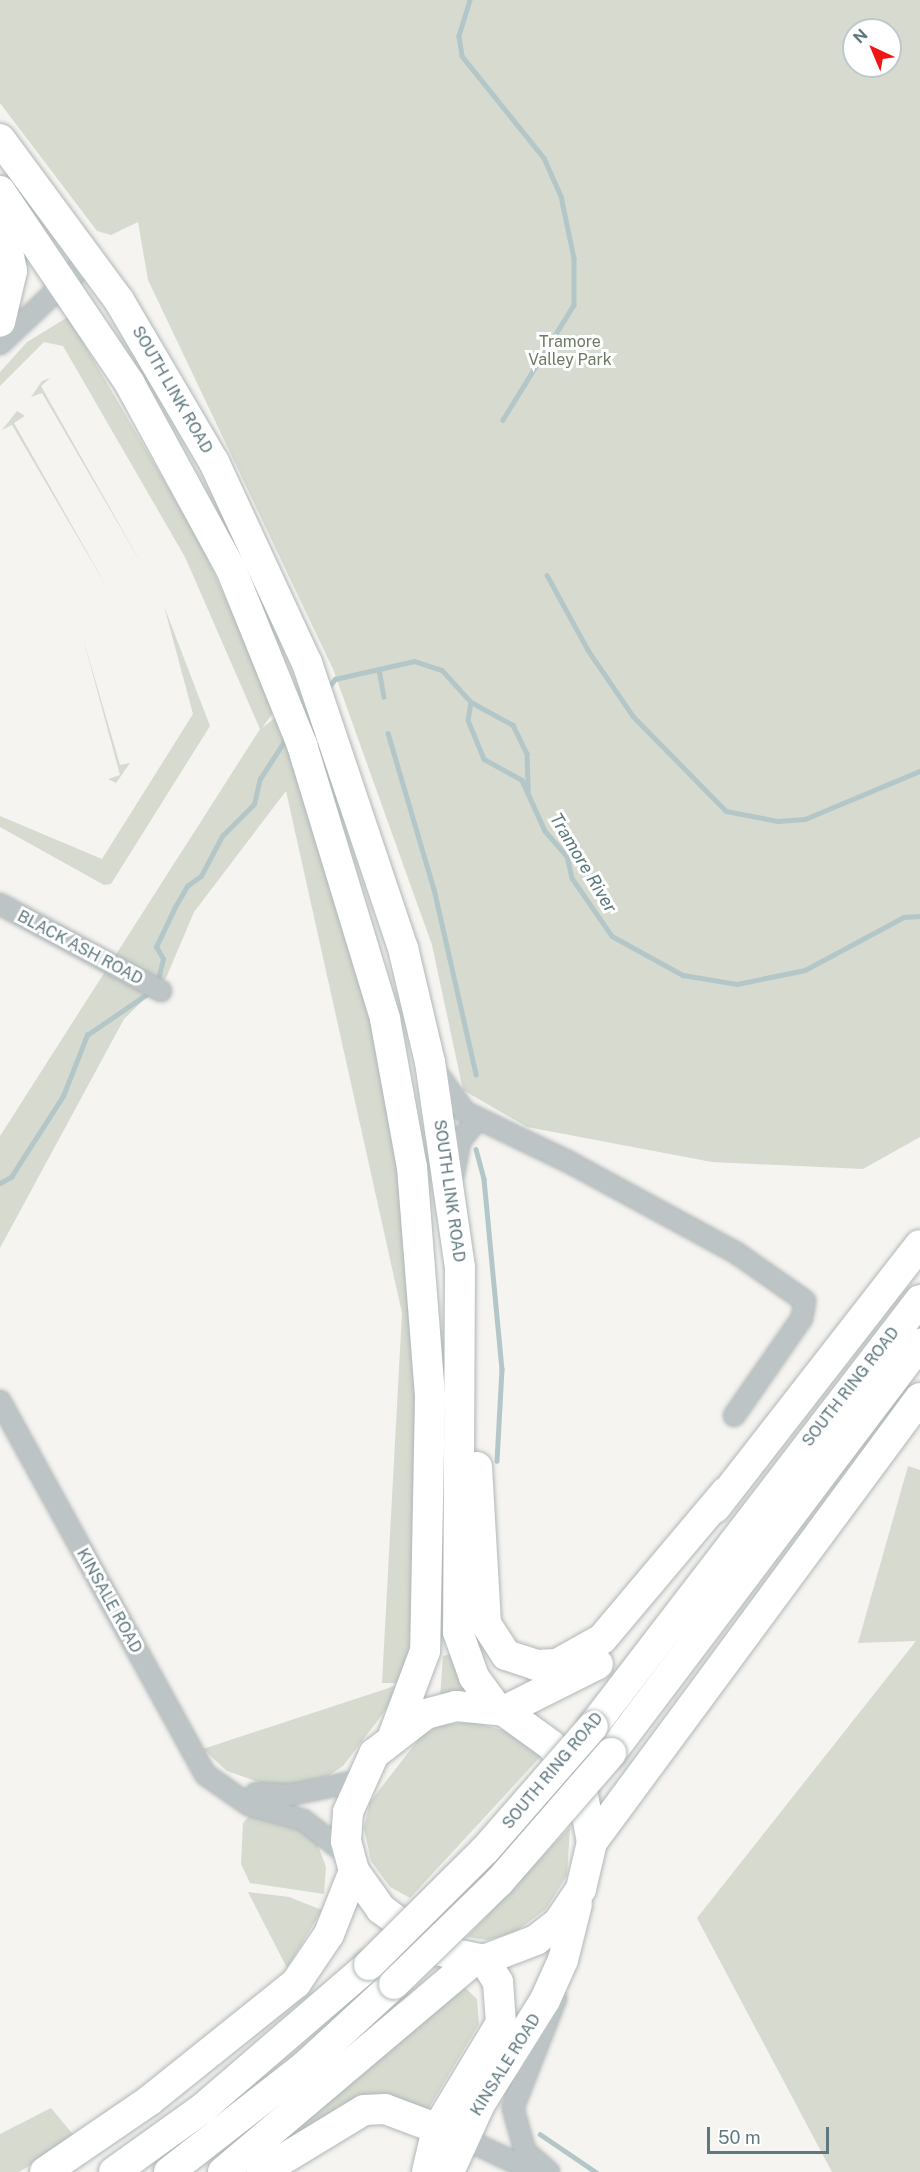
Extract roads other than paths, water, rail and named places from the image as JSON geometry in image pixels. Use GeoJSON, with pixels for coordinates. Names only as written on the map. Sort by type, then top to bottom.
{"type":"FeatureCollection","features":[{"type":"Feature","properties":{"kind":"highway","name":"SOUTH LINK ROAD"},"geometry":{"type":"LineString","coordinates":[[0,139],[90,259],[214,462],[307,663],[403,948],[430,1062],[451,1188],[460,1267],[458,1632],[474,1677],[501,1710]]}},
{"type":"Feature","properties":{"kind":"highway"},"geometry":{"type":"LineString","coordinates":[[0,192],[65,280],[184,477],[286,698],[385,1019],[412,1167],[430,1397],[425,1651],[393,1734],[358,1781],[348,1812],[352,1864],[329,1934],[296,1983],[150,2100],[45,2172]]}},
{"type":"Feature","properties":{"kind":"highway"},"geometry":{"type":"LineString","coordinates":[[0,212],[12,271],[0,322]]}},
{"type":"Feature","properties":{"kind":"highway"},"geometry":{"type":"LineString","coordinates":[[501,1710],[596,1666],[726,1492],[920,1245]]}},
{"type":"Feature","properties":{"kind":"highway"},"geometry":{"type":"LineString","coordinates":[[460,1267],[473,1387],[482,1602],[489,1632],[506,1655],[526,1664],[558,1665],[602,1639],[726,1492]]}},
{"type":"Feature","properties":{"kind":"highway","name":"SOUTH RING ROAD"},"geometry":{"type":"LineString","coordinates":[[114,2172],[203,2108],[369,1965],[485,1850],[593,1726],[920,1300]]}},
{"type":"Feature","properties":{"kind":"highway","name":"SOUTH RING ROAD"},"geometry":{"type":"LineString","coordinates":[[170,2172],[305,2066],[394,1984],[499,1881],[611,1753],[920,1344]]}},
{"type":"Feature","properties":{"kind":"highway"},"geometry":{"type":"LineString","coordinates":[[592,1842],[915,1409]]}},
{"type":"Feature","properties":{"kind":"highway"},"geometry":{"type":"LineString","coordinates":[[393,1734],[426,1714],[456,1706],[501,1710],[525,1721],[570,1768],[586,1801],[592,1842]]}},
{"type":"Feature","properties":{"kind":"highway","name":"KINSALE ROAD"},"geometry":{"type":"LineString","coordinates":[[449,2172],[450,2134],[524,2040],[563,1960],[592,1842]]}},
{"type":"Feature","properties":{"kind":"highway"},"geometry":{"type":"LineString","coordinates":[[352,1864],[381,1909],[417,1939],[478,1960]]}},
{"type":"Feature","properties":{"kind":"highway"},"geometry":{"type":"LineString","coordinates":[[223,2172],[478,1960],[536,1940],[559,1922],[580,1889]]}},
{"type":"Feature","properties":{"kind":"highway","name":"KINSALE ROAD"},"geometry":{"type":"LineString","coordinates":[[427,2172],[450,2134],[501,2023],[498,1982],[478,1960]]}},
{"type":"Feature","properties":{"kind":"highway"},"geometry":{"type":"LineString","coordinates":[[262,2172],[364,2110],[385,2109],[450,2134]]}},
{"type":"Feature","properties":{"kind":"street"},"geometry":{"type":"LineString","coordinates":[[0,344],[65,280],[90,259]]}},
{"type":"Feature","properties":{"kind":"street","name":"BLACK ASH ROAD"},"geometry":{"type":"LineString","coordinates":[[0,904],[160,991]]}},
{"type":"Feature","properties":{"kind":"street"},"geometry":{"type":"LineString","coordinates":[[430,1062],[458,1106],[477,1120],[593,1175],[672,1218],[805,1301],[802,1318],[734,1416]]}},
{"type":"Feature","properties":{"kind":"street"},"geometry":{"type":"LineString","coordinates":[[451,1188],[460,1141],[477,1120]]}},
{"type":"Feature","properties":{"kind":"street","name":"KINSALE ROAD"},"geometry":{"type":"LineString","coordinates":[[0,1401],[200,1767],[249,1805],[303,1820],[352,1864]]}},
{"type":"Feature","properties":{"kind":"street"},"geometry":{"type":"LineString","coordinates":[[230,1791],[289,1795],[358,1781]]}},
{"type":"Feature","properties":{"kind":"street"},"geometry":{"type":"LineString","coordinates":[[549,2172],[525,2151],[513,2108],[553,2012],[563,1960]]}},
{"type":"Feature","properties":{"kind":"street"},"geometry":{"type":"LineString","coordinates":[[450,2134],[536,2172]]}},
{"type":"Feature","properties":{"kind":"waterway"},"geometry":{"type":"LineString","coordinates":[[470,0],[459,36],[462,56],[544,158],[561,196],[574,258],[574,305],[503,420]]}},
{"type":"Feature","properties":{"kind":"waterway"},"geometry":{"type":"LineString","coordinates":[[547,575],[588,650],[633,716],[726,811],[778,821],[805,819],[920,771]]}},
{"type":"Feature","properties":{"kind":"waterway","name":"Tramore River"},"geometry":{"type":"LineString","coordinates":[[327,689],[335,679],[414,661],[442,670],[471,702],[513,725],[527,754],[528,791]]}},
{"type":"Feature","properties":{"kind":"waterway"},"geometry":{"type":"LineString","coordinates":[[379,669],[384,697]]}},
{"type":"Feature","properties":{"kind":"waterway","name":"Tramore River"},"geometry":{"type":"LineString","coordinates":[[471,702],[468,720],[484,759],[522,780],[545,831],[567,856],[572,878],[612,936],[683,975],[737,984],[805,970],[904,917],[920,916]]}},
{"type":"Feature","properties":{"kind":"waterway"},"geometry":{"type":"LineString","coordinates":[[388,733],[434,889],[476,1074]]}},
{"type":"Feature","properties":{"kind":"waterway","name":"Tramore River"},"geometry":{"type":"LineString","coordinates":[[157,983],[163,959],[156,947],[175,907],[187,886],[201,876],[222,836],[254,804],[260,779],[287,737]]}},
{"type":"Feature","properties":{"kind":"waterway","name":"Tramore River"},"geometry":{"type":"LineString","coordinates":[[0,1183],[11,1177],[63,1096],[87,1035],[150,992]]}},
{"type":"Feature","properties":{"kind":"waterway"},"geometry":{"type":"LineString","coordinates":[[476,1149],[484,1179],[502,1369],[497,1461]]}},
{"type":"Feature","properties":{"kind":"waterway"},"geometry":{"type":"LineString","coordinates":[[540,2134],[596,2172]]}},
{"type":"Feature","properties":{"kind":"park label","name":"Tramore Valley Park"},"geometry":{"type":"Point","coordinates":[570,351]}}]}
